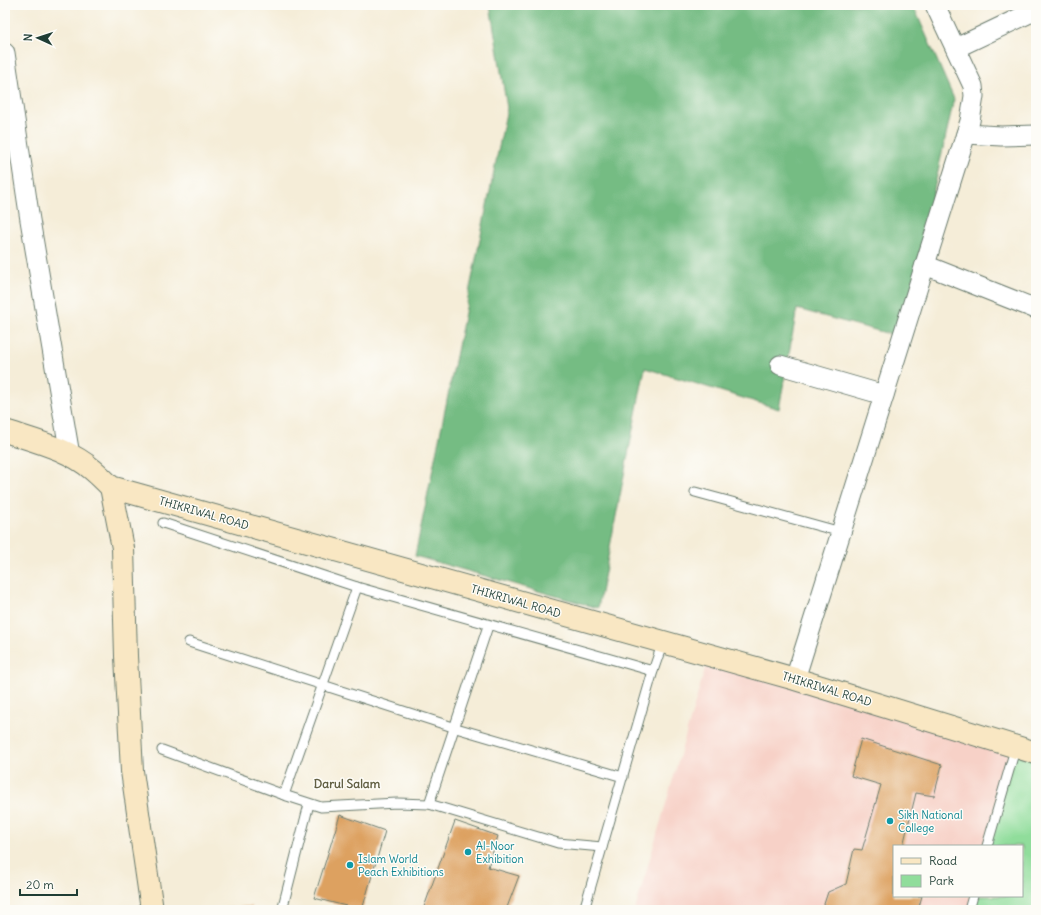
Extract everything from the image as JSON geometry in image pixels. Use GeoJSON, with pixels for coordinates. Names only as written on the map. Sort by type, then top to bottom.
{"type":"FeatureCollection","features":[{"type":"Feature","properties":{"kind":"main road","name":"THIKRIWAL ROAD"},"geometry":{"type":"LineString","coordinates":[[5,431],[44,444],[70,455],[92,469],[111,487],[795,679],[1036,753]]}},
{"type":"Feature","properties":{"kind":"main road"},"geometry":{"type":"LineString","coordinates":[[111,487],[123,548],[126,656],[132,771],[152,910]]}},
{"type":"Feature","properties":{"kind":"street"},"geometry":{"type":"LineString","coordinates":[[795,679],[966,134],[972,107],[973,86],[935,5]]}},
{"type":"Feature","properties":{"kind":"street"},"geometry":{"type":"LineString","coordinates":[[956,48],[1036,10]]}},
{"type":"Feature","properties":{"kind":"street"},"geometry":{"type":"LineString","coordinates":[[5,53],[30,220],[70,455]]}},
{"type":"Feature","properties":{"kind":"street"},"geometry":{"type":"LineString","coordinates":[[966,134],[1000,136],[1036,135]]}},
{"type":"Feature","properties":{"kind":"street"},"geometry":{"type":"LineString","coordinates":[[925,265],[1036,309]]}},
{"type":"Feature","properties":{"kind":"street"},"geometry":{"type":"LineString","coordinates":[[780,365],[884,395]]}},
{"type":"Feature","properties":{"kind":"lane"},"geometry":{"type":"LineString","coordinates":[[695,492],[841,532]]}},
{"type":"Feature","properties":{"kind":"lane"},"geometry":{"type":"LineString","coordinates":[[163,523],[357,587],[488,626],[653,671]]}},
{"type":"Feature","properties":{"kind":"lane"},"geometry":{"type":"LineString","coordinates":[[284,795],[357,587]]}},
{"type":"Feature","properties":{"kind":"lane"},"geometry":{"type":"LineString","coordinates":[[429,804],[456,728],[488,626]]}},
{"type":"Feature","properties":{"kind":"lane"},"geometry":{"type":"LineString","coordinates":[[189,642],[456,728],[623,776]]}},
{"type":"Feature","properties":{"kind":"lane"},"geometry":{"type":"LineString","coordinates":[[584,910],[653,671],[663,642]]}},
{"type":"Feature","properties":{"kind":"lane"},"geometry":{"type":"LineString","coordinates":[[987,845],[1016,746]]}},
{"type":"Feature","properties":{"kind":"lane"},"geometry":{"type":"LineString","coordinates":[[162,750],[309,804],[330,808],[397,803],[429,804],[558,843],[602,847]]}},
{"type":"Feature","properties":{"kind":"lane"},"geometry":{"type":"LineString","coordinates":[[282,910],[309,804]]}},
{"type":"Feature","properties":{"kind":"lane"},"geometry":{"type":"LineString","coordinates":[[968,910],[973,897]]}},
{"type":"Feature","properties":{"kind":"shaded area"},"geometry":{"type":"Polygon","coordinates":[[[709,655],[1016,746],[987,845],[893,845],[893,897],[973,897],[969,910],[635,910],[709,655]]]}},
{"type":"Feature","properties":{"kind":"green space"},"geometry":{"type":"Polygon","coordinates":[[[490,5],[913,5],[954,99],[901,337],[797,309],[779,409],[645,368],[598,608],[415,556],[507,108],[490,5]]]}},
{"type":"Feature","properties":{"kind":"green space"},"geometry":{"type":"Polygon","coordinates":[[[1016,746],[1036,753],[1036,910],[969,910],[973,897],[1023,897],[1023,845],[987,845],[1016,746]]]}},
{"type":"Feature","properties":{"kind":"building","name":"Sikh National College"},"geometry":{"type":"Polygon","coordinates":[[[861,739],[942,765],[934,796],[916,793],[903,845],[893,845],[893,897],[922,897],[918,910],[826,910],[824,904],[828,892],[846,884],[854,849],[862,850],[881,785],[851,776],[861,739]]]}},
{"type":"Feature","properties":{"kind":"building","name":"Islam World Peach Exhibitions"},"geometry":{"type":"Polygon","coordinates":[[[340,815],[385,831],[362,910],[314,898],[340,815]]]}},
{"type":"Feature","properties":{"kind":"building","name":"Al-Noor Exhibition"},"geometry":{"type":"Polygon","coordinates":[[[455,821],[498,836],[488,867],[519,876],[506,910],[423,910],[455,821]]]}},
{"type":"Feature","properties":{"kind":"building"},"geometry":{"type":"Polygon","coordinates":[[[251,906],[252,910],[212,910],[212,909],[251,906]]]}},
{"type":"Feature","properties":{"kind":"place","name":"Sikh National College"},"geometry":{"type":"Point","coordinates":[890,821]}},
{"type":"Feature","properties":{"kind":"place","name":"Al-Noor Exhibition"},"geometry":{"type":"Point","coordinates":[468,852]}},
{"type":"Feature","properties":{"kind":"place","name":"Islam World Peach Exhibitions"},"geometry":{"type":"Point","coordinates":[350,865]}},
{"type":"Feature","properties":{"kind":"district","name":"Darul Salam"},"geometry":{"type":"Point","coordinates":[347,783]}}]}
